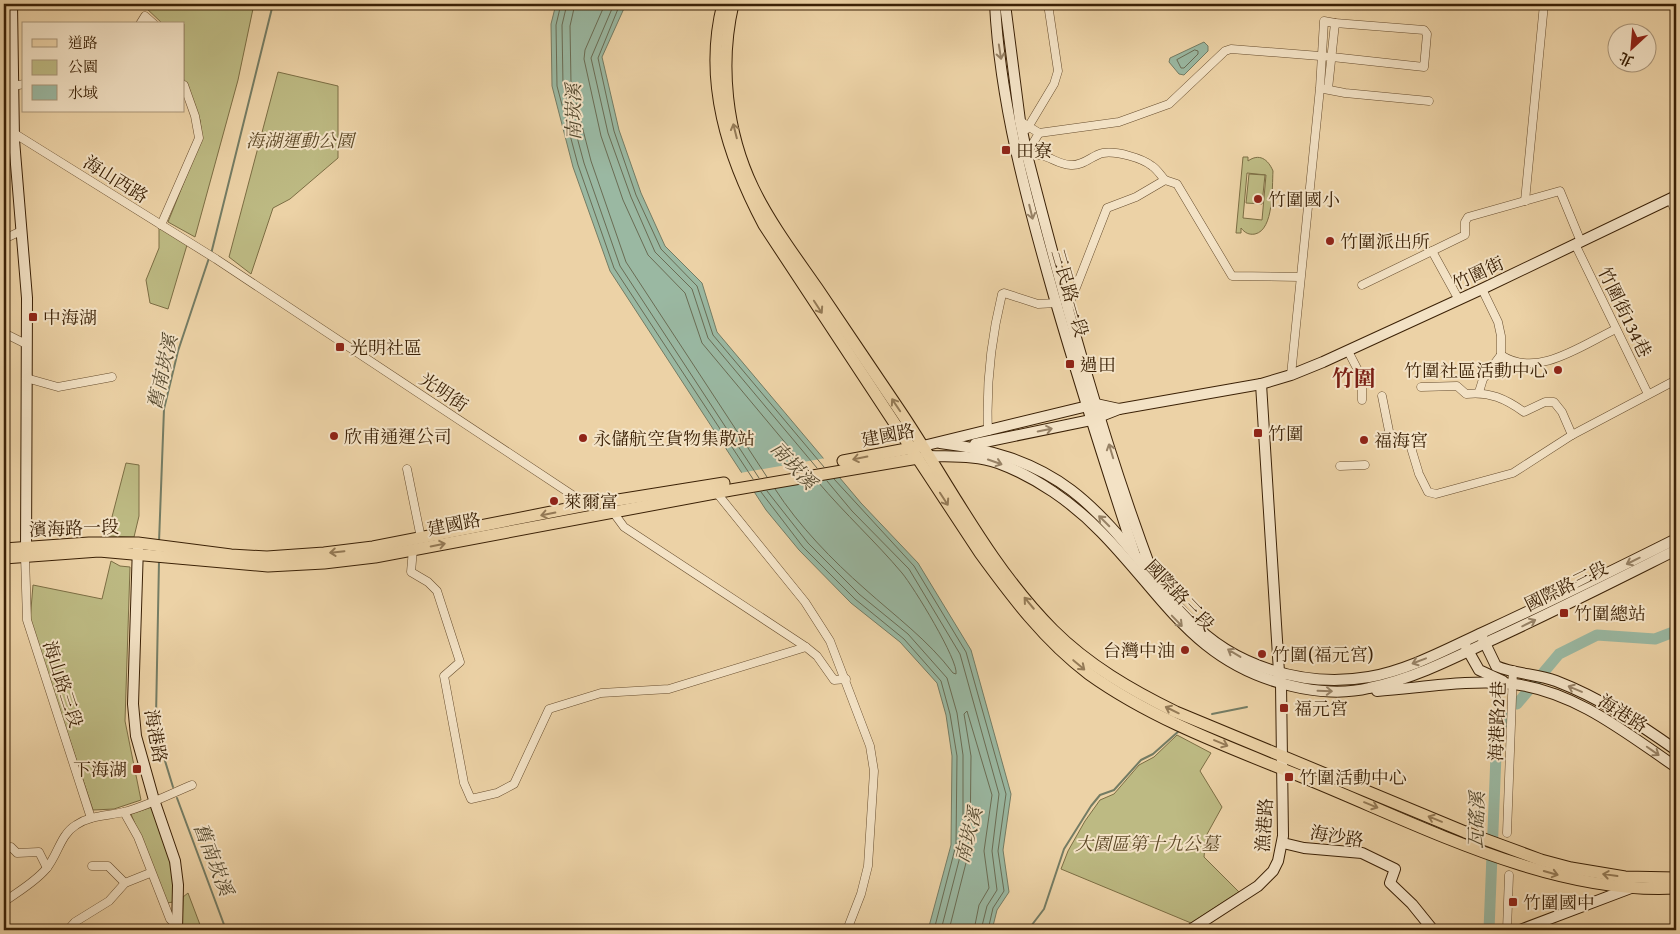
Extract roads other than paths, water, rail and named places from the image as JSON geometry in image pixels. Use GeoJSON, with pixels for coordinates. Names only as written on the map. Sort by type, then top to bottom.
{"type":"FeatureCollection","features":[{"type":"Feature","properties":{"kind":"main road"},"geometry":{"type":"LineString","coordinates":[[723,4],[719,21],[716,78],[727,140],[746,190],[764,225],[1009,578],[1043,619],[1070,645],[1107,674],[1152,700],[1221,732],[1282,756],[1480,843]]}},
{"type":"Feature","properties":{"kind":"main road"},"geometry":{"type":"LineString","coordinates":[[733,4],[728,24],[726,60],[728,103],[737,139],[753,187],[780,233],[920,452],[980,553],[1036,626],[1064,653],[1126,698],[1171,721],[1283,768],[1569,878],[1676,888]]}},
{"type":"Feature","properties":{"kind":"main road","name":"建國路"},"geometry":{"type":"LineString","coordinates":[[179,554],[267,557],[350,551],[587,505],[728,486],[920,452]]}},
{"type":"Feature","properties":{"kind":"main road","name":"建國路"},"geometry":{"type":"LineString","coordinates":[[179,554],[250,565],[299,565],[351,560],[716,492],[728,486]]}},
{"type":"Feature","properties":{"kind":"main road","name":"濱海路一段"},"geometry":{"type":"LineString","coordinates":[[4,558],[26,552],[89,543],[179,554]]}},
{"type":"Feature","properties":{"kind":"main road","name":"濱海路一段"},"geometry":{"type":"LineString","coordinates":[[4,549],[26,552]]}},
{"type":"Feature","properties":{"kind":"main road"},"geometry":{"type":"LineString","coordinates":[[1634,883],[1676,878]]}},
{"type":"Feature","properties":{"kind":"street"},"geometry":{"type":"LineString","coordinates":[[12,4],[14,134],[27,298],[26,552]]}},
{"type":"Feature","properties":{"kind":"street","name":"三民路一段"},"geometry":{"type":"LineString","coordinates":[[995,4],[996,28],[1022,156],[1056,303],[1134,525],[1150,582]]}},
{"type":"Feature","properties":{"kind":"street","name":"三民路一段"},"geometry":{"type":"LineString","coordinates":[[1005,4],[1024,128],[1022,156],[1068,308],[1091,405]]}},
{"type":"Feature","properties":{"kind":"street"},"geometry":{"type":"LineString","coordinates":[[1048,4],[1058,71],[1054,84],[1024,128],[1039,133],[1119,122],[1169,104],[1225,51],[1231,48],[1320,56],[1332,57],[1424,67],[1427,34],[1424,30],[1324,21],[1320,56],[1324,89]]}},
{"type":"Feature","properties":{"kind":"street"},"geometry":{"type":"LineString","coordinates":[[1362,285],[1464,235],[1465,222],[1468,217],[1525,201],[1544,4]]}},
{"type":"Feature","properties":{"kind":"street"},"geometry":{"type":"LineString","coordinates":[[141,22],[145,16],[152,22]]}},
{"type":"Feature","properties":{"kind":"street"},"geometry":{"type":"LineString","coordinates":[[1291,375],[1300,277],[1324,89],[1332,57],[1335,22]]}},
{"type":"Feature","properties":{"kind":"street"},"geometry":{"type":"LineString","coordinates":[[13,86],[22,84]]}},
{"type":"Feature","properties":{"kind":"street"},"geometry":{"type":"LineString","coordinates":[[161,225],[199,138],[195,116],[185,88]]}},
{"type":"Feature","properties":{"kind":"street"},"geometry":{"type":"LineString","coordinates":[[1324,89],[1429,100]]}},
{"type":"Feature","properties":{"kind":"street","name":"海山西路"},"geometry":{"type":"LineString","coordinates":[[4,127],[216,259],[271,296]]}},
{"type":"Feature","properties":{"kind":"street"},"geometry":{"type":"LineString","coordinates":[[1022,156],[1039,133]]}},
{"type":"Feature","properties":{"kind":"street"},"geometry":{"type":"LineString","coordinates":[[1022,156],[1040,153],[1064,164],[1072,165],[1083,164],[1103,153],[1124,155],[1152,165],[1165,180],[1177,184],[1216,246],[1232,276],[1300,277]]}},
{"type":"Feature","properties":{"kind":"street"},"geometry":{"type":"LineString","coordinates":[[1068,308],[1107,208],[1136,197],[1165,180]]}},
{"type":"Feature","properties":{"kind":"street","name":"竹圍街134巷"},"geometry":{"type":"LineString","coordinates":[[1525,201],[1560,190],[1578,243],[1616,329],[1648,394]]}},
{"type":"Feature","properties":{"kind":"street"},"geometry":{"type":"LineString","coordinates":[[1673,197],[1676,213]]}},
{"type":"Feature","properties":{"kind":"street","name":"竹圍街"},"geometry":{"type":"LineString","coordinates":[[1119,409],[1261,384],[1291,375],[1459,300],[1673,197]]}},
{"type":"Feature","properties":{"kind":"street"},"geometry":{"type":"LineString","coordinates":[[4,238],[21,231]]}},
{"type":"Feature","properties":{"kind":"street"},"geometry":{"type":"LineString","coordinates":[[1432,251],[1459,300]]}},
{"type":"Feature","properties":{"kind":"street"},"geometry":{"type":"LineString","coordinates":[[1479,392],[1483,379],[1501,355],[1502,336],[1498,322],[1482,289]]}},
{"type":"Feature","properties":{"kind":"street"},"geometry":{"type":"LineString","coordinates":[[988,431],[986,396],[994,328],[1002,294],[1038,304],[1056,303]]}},
{"type":"Feature","properties":{"kind":"street","name":"光明街"},"geometry":{"type":"LineString","coordinates":[[271,296],[601,514]]}},
{"type":"Feature","properties":{"kind":"street"},"geometry":{"type":"LineString","coordinates":[[1501,355],[1511,362],[1540,364],[1616,329]]}},
{"type":"Feature","properties":{"kind":"street"},"geometry":{"type":"LineString","coordinates":[[4,333],[26,344]]}},
{"type":"Feature","properties":{"kind":"street"},"geometry":{"type":"LineString","coordinates":[[1348,351],[1362,378],[1362,400]]}},
{"type":"Feature","properties":{"kind":"street"},"geometry":{"type":"LineString","coordinates":[[26,378],[58,387],[112,377]]}},
{"type":"Feature","properties":{"kind":"street"},"geometry":{"type":"LineString","coordinates":[[1382,396],[1391,441],[1409,441],[1419,474],[1428,492],[1436,494],[1513,473],[1572,435],[1676,380]]}},
{"type":"Feature","properties":{"kind":"street"},"geometry":{"type":"LineString","coordinates":[[1261,384],[1280,678]]}},
{"type":"Feature","properties":{"kind":"street"},"geometry":{"type":"LineString","coordinates":[[1421,387],[1457,386],[1466,394],[1479,392],[1508,401],[1524,412],[1545,402],[1554,402],[1562,412],[1572,435]]}},
{"type":"Feature","properties":{"kind":"street"},"geometry":{"type":"LineString","coordinates":[[940,443],[1091,405],[1119,409]]}},
{"type":"Feature","properties":{"kind":"street"},"geometry":{"type":"LineString","coordinates":[[920,452],[968,446],[1096,419],[1119,409]]}},
{"type":"Feature","properties":{"kind":"street","name":"三民路一段"},"geometry":{"type":"LineString","coordinates":[[1096,419],[1136,558]]}},
{"type":"Feature","properties":{"kind":"street","name":"建國路"},"geometry":{"type":"LineString","coordinates":[[920,452],[940,443]]}},
{"type":"Feature","properties":{"kind":"street","name":"國際路三段"},"geometry":{"type":"LineString","coordinates":[[940,443],[986,449],[1016,459],[1058,481],[1084,502],[1136,558],[1150,582]]}},
{"type":"Feature","properties":{"kind":"street","name":"國際路三段"},"geometry":{"type":"LineString","coordinates":[[920,452],[986,459],[1035,481],[1088,520],[1203,632],[1246,660],[1280,678],[1319,690],[1368,689],[1409,677],[1466,646],[1480,634],[1676,539]]}},
{"type":"Feature","properties":{"kind":"street"},"geometry":{"type":"LineString","coordinates":[[1340,466],[1365,465]]}},
{"type":"Feature","properties":{"kind":"street"},"geometry":{"type":"LineString","coordinates":[[407,470],[421,538]]}},
{"type":"Feature","properties":{"kind":"street"},"geometry":{"type":"LineString","coordinates":[[716,492],[804,602],[830,641],[870,746],[874,770],[868,866],[861,894],[847,930]]}},
{"type":"Feature","properties":{"kind":"street"},"geometry":{"type":"LineString","coordinates":[[613,512],[624,527],[806,646],[817,656],[834,680],[846,679]]}},
{"type":"Feature","properties":{"kind":"street","name":"海港路"},"geometry":{"type":"LineString","coordinates":[[141,549],[133,704],[136,736],[154,800],[175,861],[178,885],[178,929]]}},
{"type":"Feature","properties":{"kind":"street"},"geometry":{"type":"LineString","coordinates":[[413,549],[410,572],[428,582],[437,591],[460,662],[444,676],[464,783],[471,799],[498,793],[514,784],[550,709],[601,693],[669,689],[806,646]]}},
{"type":"Feature","properties":{"kind":"street","name":"國際路三段"},"geometry":{"type":"LineString","coordinates":[[1280,678],[1324,680],[1370,677],[1395,671],[1466,646],[1485,644],[1676,550]]}},
{"type":"Feature","properties":{"kind":"street","name":"海山路三段"},"geometry":{"type":"LineString","coordinates":[[26,552],[26,620],[91,818]]}},
{"type":"Feature","properties":{"kind":"street"},"geometry":{"type":"LineString","coordinates":[[1480,634],[1493,662],[1502,668],[1513,670]]}},
{"type":"Feature","properties":{"kind":"street"},"geometry":{"type":"LineString","coordinates":[[1466,646],[1474,663],[1483,673],[1517,685]]}},
{"type":"Feature","properties":{"kind":"street","name":"海港路"},"geometry":{"type":"LineString","coordinates":[[1513,670],[1552,680],[1610,706],[1676,750]]}},
{"type":"Feature","properties":{"kind":"street","name":"海港路2巷"},"geometry":{"type":"LineString","coordinates":[[1508,833],[1517,685],[1513,670]]}},
{"type":"Feature","properties":{"kind":"street","name":"漁港路"},"geometry":{"type":"LineString","coordinates":[[1190,930],[1262,882],[1278,861],[1283,843],[1280,678]]}},
{"type":"Feature","properties":{"kind":"street"},"geometry":{"type":"LineString","coordinates":[[1368,689],[1376,691],[1466,684],[1517,685]]}},
{"type":"Feature","properties":{"kind":"street","name":"海港路"},"geometry":{"type":"LineString","coordinates":[[1517,685],[1550,693],[1606,719],[1676,766]]}},
{"type":"Feature","properties":{"kind":"street"},"geometry":{"type":"LineString","coordinates":[[4,902],[34,881],[47,868],[56,855],[65,834],[75,825],[91,818],[124,812],[192,785]]}},
{"type":"Feature","properties":{"kind":"street"},"geometry":{"type":"LineString","coordinates":[[124,812],[138,838],[150,873],[170,919],[178,929]]}},
{"type":"Feature","properties":{"kind":"street","name":"海沙路"},"geometry":{"type":"LineString","coordinates":[[1283,843],[1304,848],[1362,853],[1395,869],[1390,883],[1412,904],[1433,930]]}},
{"type":"Feature","properties":{"kind":"street"},"geometry":{"type":"LineString","coordinates":[[4,850],[11,847],[17,853],[39,852],[47,868]]}},
{"type":"Feature","properties":{"kind":"street"},"geometry":{"type":"LineString","coordinates":[[92,866],[108,866],[125,883]]}},
{"type":"Feature","properties":{"kind":"street"},"geometry":{"type":"LineString","coordinates":[[68,930],[75,922],[110,901],[125,883],[150,873]]}},
{"type":"Feature","properties":{"kind":"street"},"geometry":{"type":"LineString","coordinates":[[1507,930],[1509,874]]}},
{"type":"Feature","properties":{"kind":"street"},"geometry":{"type":"LineString","coordinates":[[1520,930],[1634,883]]}},
{"type":"Feature","properties":{"kind":"water","name":"南崁溪"},"geometry":{"type":"Polygon","coordinates":[[[556,4],[626,4],[602,57],[619,130],[641,193],[665,246],[702,283],[717,332],[861,503],[918,563],[971,650],[1011,794],[1003,850],[1009,892],[997,910],[992,930],[928,930],[951,845],[952,756],[946,715],[937,683],[900,642],[851,603],[799,550],[766,510],[610,271],[573,167],[552,86],[551,24],[556,4]]]}},
{"type":"Feature","properties":{"kind":"water"},"geometry":{"type":"Polygon","coordinates":[[[1204,42],[1208,46],[1208,51],[1184,75],[1179,74],[1169,62],[1170,58],[1204,42]]]}},
{"type":"Feature","properties":{"kind":"waterway","name":"舊南崁溪"},"geometry":{"type":"LineString","coordinates":[[211,254],[273,4]]}},
{"type":"Feature","properties":{"kind":"waterway","name":"舊南崁溪"},"geometry":{"type":"LineString","coordinates":[[159,542],[164,409],[178,351],[209,258]]}},
{"type":"Feature","properties":{"kind":"waterway","name":"舊南崁溪"},"geometry":{"type":"LineString","coordinates":[[159,561],[156,717],[162,751],[173,787]]}},
{"type":"Feature","properties":{"kind":"waterway","name":"瓦磘溪"},"geometry":{"type":"LineString","coordinates":[[1517,704],[1559,654],[1597,635],[1655,639],[1676,631]]}},
{"type":"Feature","properties":{"kind":"waterway"},"geometry":{"type":"LineString","coordinates":[[1212,714],[1247,707]]}},
{"type":"Feature","properties":{"kind":"waterway","name":"瓦磘溪"},"geometry":{"type":"LineString","coordinates":[[1489,930],[1497,730],[1508,716]]}},
{"type":"Feature","properties":{"kind":"waterway"},"geometry":{"type":"LineString","coordinates":[[1028,930],[1044,909],[1064,849],[1091,806],[1100,795],[1114,790],[1141,760],[1153,754],[1180,730]]}},
{"type":"Feature","properties":{"kind":"waterway","name":"舊南崁溪"},"geometry":{"type":"LineString","coordinates":[[177,798],[226,930]]}},
{"type":"Feature","properties":{"kind":"waterway"},"geometry":{"type":"LineString","coordinates":[[992,929],[997,926],[1001,930]]}},
{"type":"Feature","properties":{"kind":"place","name":"田寮"},"geometry":{"type":"Point","coordinates":[1006,150]}},
{"type":"Feature","properties":{"kind":"place","name":"竹圍國小"},"geometry":{"type":"Point","coordinates":[1258,199]}},
{"type":"Feature","properties":{"kind":"place","name":"竹圍派出所"},"geometry":{"type":"Point","coordinates":[1330,241]}},
{"type":"Feature","properties":{"kind":"place","name":"中海湖"},"geometry":{"type":"Point","coordinates":[33,317]}},
{"type":"Feature","properties":{"kind":"place","name":"光明社區"},"geometry":{"type":"Point","coordinates":[340,347]}},
{"type":"Feature","properties":{"kind":"place","name":"過田"},"geometry":{"type":"Point","coordinates":[1070,364]}},
{"type":"Feature","properties":{"kind":"place","name":"竹圍社區活動中心"},"geometry":{"type":"Point","coordinates":[1558,370]}},
{"type":"Feature","properties":{"kind":"place","name":"竹圍"},"geometry":{"type":"Point","coordinates":[1258,433]}},
{"type":"Feature","properties":{"kind":"place","name":"欣甫通運公司"},"geometry":{"type":"Point","coordinates":[334,436]}},
{"type":"Feature","properties":{"kind":"place","name":"永儲航空貨物集散站"},"geometry":{"type":"Point","coordinates":[583,438]}},
{"type":"Feature","properties":{"kind":"place","name":"福海宮"},"geometry":{"type":"Point","coordinates":[1364,440]}},
{"type":"Feature","properties":{"kind":"place","name":"萊爾富"},"geometry":{"type":"Point","coordinates":[554,501]}},
{"type":"Feature","properties":{"kind":"place","name":"竹圍總站"},"geometry":{"type":"Point","coordinates":[1564,613]}},
{"type":"Feature","properties":{"kind":"place","name":"台灣中油"},"geometry":{"type":"Point","coordinates":[1185,650]}},
{"type":"Feature","properties":{"kind":"place","name":"竹圍(福元宮)"},"geometry":{"type":"Point","coordinates":[1262,654]}},
{"type":"Feature","properties":{"kind":"place","name":"福元宮"},"geometry":{"type":"Point","coordinates":[1284,708]}},
{"type":"Feature","properties":{"kind":"place","name":"下海湖"},"geometry":{"type":"Point","coordinates":[137,769]}},
{"type":"Feature","properties":{"kind":"place","name":"竹圍活動中心"},"geometry":{"type":"Point","coordinates":[1289,777]}},
{"type":"Feature","properties":{"kind":"place","name":"竹圍國中"},"geometry":{"type":"Point","coordinates":[1513,902]}},
{"type":"Feature","properties":{"kind":"district","name":"竹圍"},"geometry":{"type":"Point","coordinates":[1354,378]}},
{"type":"Feature","properties":{"kind":"park label","name":"海湖運動公園"},"geometry":{"type":"Point","coordinates":[300,140]}},
{"type":"Feature","properties":{"kind":"park label","name":"大園區第十九公墓"},"geometry":{"type":"Point","coordinates":[1147,843]}}]}
